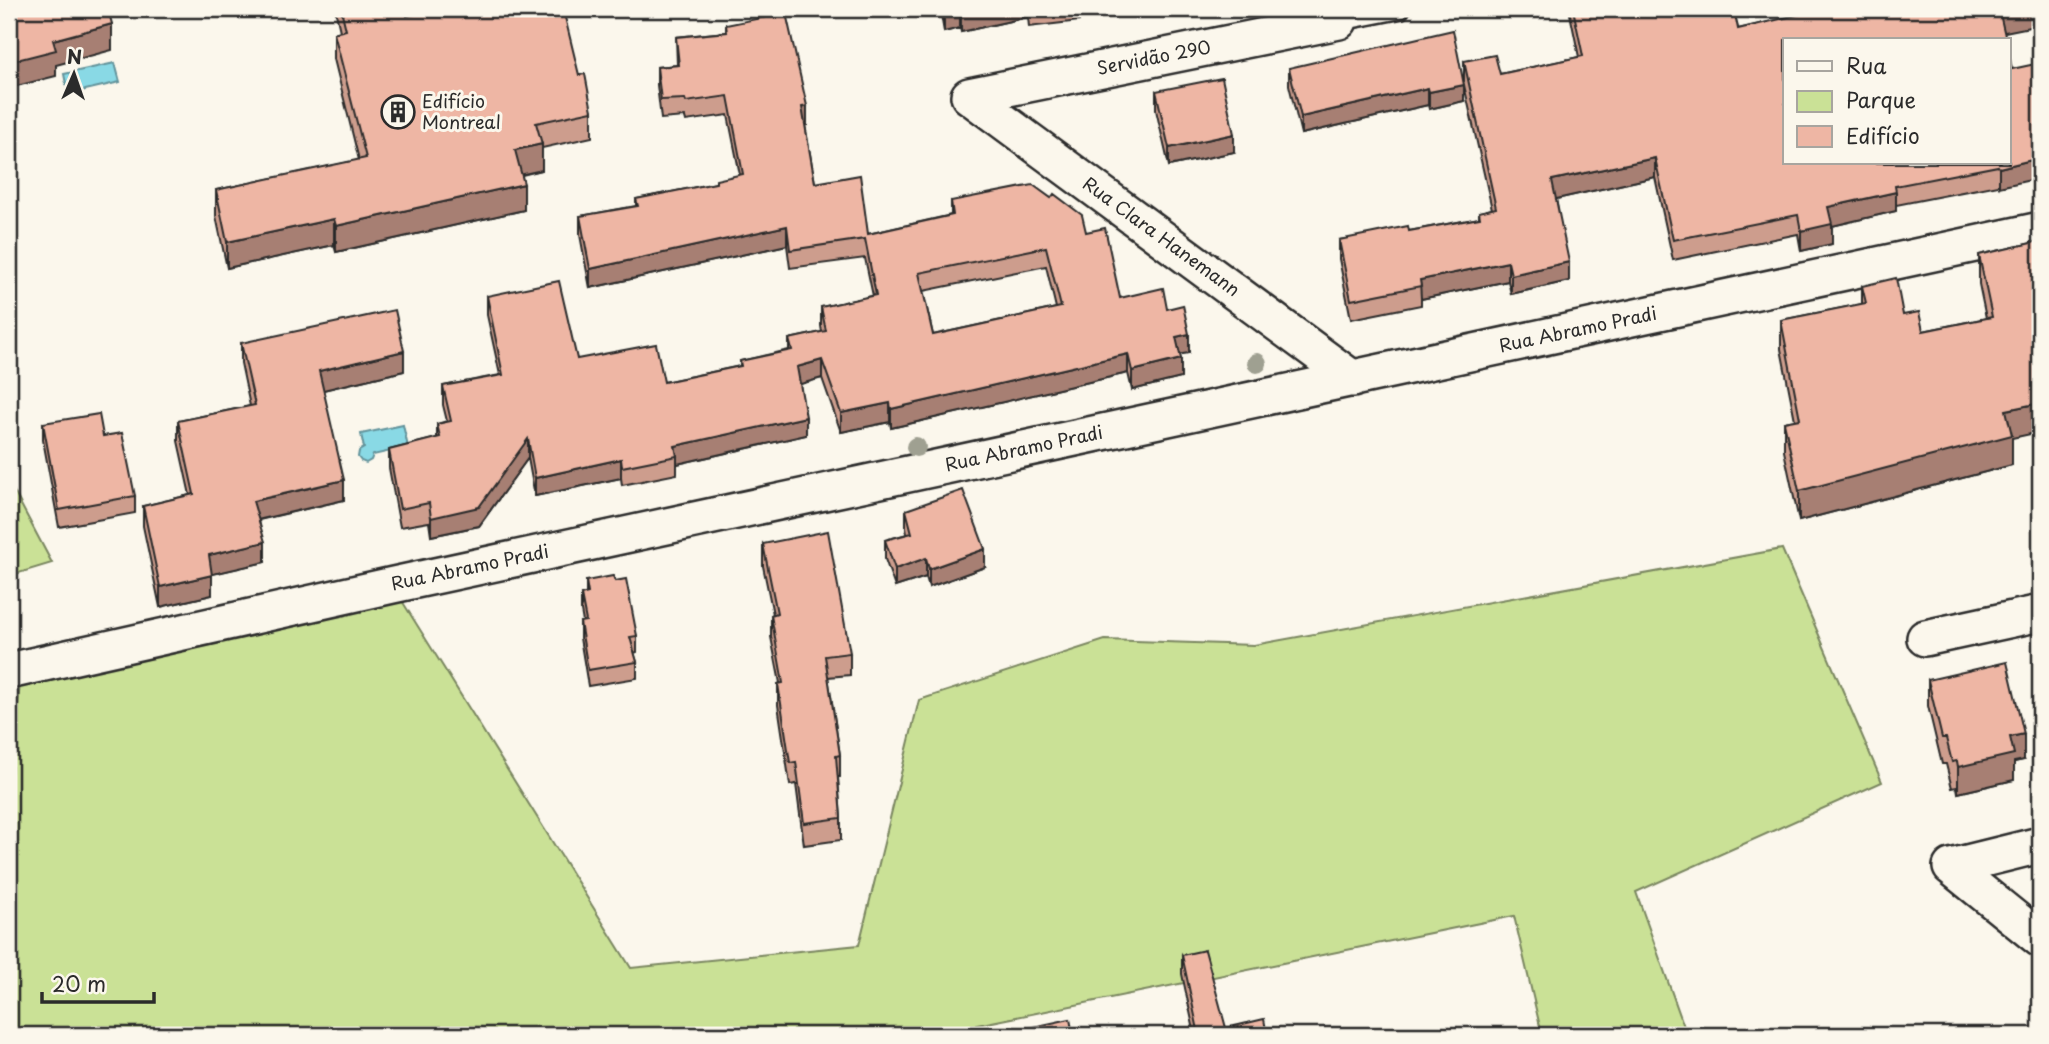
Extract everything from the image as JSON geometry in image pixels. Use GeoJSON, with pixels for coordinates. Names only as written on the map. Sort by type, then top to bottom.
{"type":"FeatureCollection","features":[{"type":"Feature","properties":{"kind":"street","name":"Servidão 290"},"geometry":{"type":"LineString","coordinates":[[969,96],[1339,21]]}},
{"type":"Feature","properties":{"kind":"street","name":"Rua Clara Hanemann"},"geometry":{"type":"LineString","coordinates":[[969,96],[1353,379]]}},
{"type":"Feature","properties":{"kind":"street","name":"Rua Abramo Pradi"},"geometry":{"type":"LineString","coordinates":[[9,671],[407,582],[2040,230]]}},
{"type":"Feature","properties":{"kind":"street"},"geometry":{"type":"LineString","coordinates":[[1925,638],[2040,613]]}},
{"type":"Feature","properties":{"kind":"street"},"geometry":{"type":"LineString","coordinates":[[2040,845],[1951,867],[2040,939]]}},
{"type":"Feature","properties":{"kind":"lane"},"geometry":{"type":"LineString","coordinates":[[1339,21],[1400,9]]}},
{"type":"Feature","properties":{"kind":"green space"},"geometry":{"type":"Polygon","coordinates":[[[9,482],[52,563],[9,576],[9,482]]]}},
{"type":"Feature","properties":{"kind":"green space"},"geometry":{"type":"Polygon","coordinates":[[[1782,549],[1882,782],[1636,892],[1687,1035],[1542,1035],[1514,916],[937,1035],[9,1035],[9,795],[21,673],[399,596],[631,968],[859,945],[919,700],[1105,640],[1254,645],[1782,549]]]}},
{"type":"Feature","properties":{"kind":"water"},"geometry":{"type":"Polygon","coordinates":[[[115,63],[120,82],[68,94],[64,74],[115,63]]]}},
{"type":"Feature","properties":{"kind":"water"},"geometry":{"type":"Polygon","coordinates":[[[403,425],[408,447],[373,455],[366,463],[361,461],[358,457],[359,451],[364,448],[361,434],[403,425]]]}},
{"type":"Feature","properties":{"kind":"building"},"geometry":{"type":"Polygon","coordinates":[[[9,9],[108,9],[112,24],[53,40],[56,50],[9,62],[9,9]]]}},
{"type":"Feature","properties":{"kind":"building"},"geometry":{"type":"Polygon","coordinates":[[[341,9],[406,9],[407,16],[436,9],[563,9],[579,75],[585,74],[592,111],[536,123],[542,144],[515,150],[524,184],[336,226],[334,219],[227,242],[216,190],[366,158],[334,33],[346,30],[341,9]]]}},
{"type":"Feature","properties":{"kind":"building"},"geometry":{"type":"Polygon","coordinates":[[[943,9],[988,9],[961,15],[960,11],[944,15],[943,9]]]}},
{"type":"Feature","properties":{"kind":"building"},"geometry":{"type":"Polygon","coordinates":[[[1573,9],[1734,9],[1738,29],[1818,9],[2026,9],[2000,14],[2006,38],[1783,38],[1783,164],[2010,164],[2010,59],[2012,69],[2040,63],[2040,158],[1999,168],[1998,166],[1895,186],[1896,192],[1828,207],[1832,224],[1801,231],[1798,215],[1673,240],[1655,158],[1552,180],[1569,262],[1511,275],[1508,262],[1420,280],[1421,286],[1351,300],[1339,240],[1408,226],[1409,231],[1480,218],[1479,212],[1496,208],[1464,61],[1495,55],[1500,74],[1583,56],[1573,9]]]}},
{"type":"Feature","properties":{"kind":"building"},"geometry":{"type":"Polygon","coordinates":[[[786,13],[807,106],[802,107],[815,183],[860,175],[868,234],[953,215],[951,201],[1033,185],[1051,198],[1054,194],[1082,215],[1086,232],[1105,228],[1120,298],[1163,288],[1167,309],[1183,305],[1189,334],[1176,337],[1181,359],[1132,371],[1128,354],[891,409],[890,403],[841,413],[822,360],[797,367],[806,417],[675,446],[677,456],[622,467],[621,459],[535,478],[528,439],[479,507],[431,518],[429,503],[400,509],[389,450],[440,437],[437,424],[451,421],[443,386],[503,375],[487,296],[559,281],[577,359],[656,344],[664,382],[741,366],[740,361],[792,350],[789,339],[826,331],[821,307],[876,295],[865,239],[790,250],[787,226],[590,269],[580,216],[638,206],[636,199],[716,183],[716,180],[743,174],[728,96],[686,102],[685,99],[661,100],[657,67],[679,65],[676,37],[727,32],[726,25],[786,13]],[[1046,247],[919,273],[933,335],[1061,307],[1046,247]]]}},
{"type":"Feature","properties":{"kind":"building"},"geometry":{"type":"Polygon","coordinates":[[[1453,30],[1464,85],[1429,92],[1428,88],[1301,117],[1289,68],[1453,30]]]}},
{"type":"Feature","properties":{"kind":"building"},"geometry":{"type":"Polygon","coordinates":[[[1222,78],[1234,134],[1169,148],[1156,91],[1222,78]]]}},
{"type":"Feature","properties":{"kind":"building"},"geometry":{"type":"Polygon","coordinates":[[[2040,241],[2040,403],[2006,410],[2012,435],[1799,491],[1784,422],[1800,419],[1781,320],[1866,303],[1862,286],[1896,278],[1903,315],[1919,312],[1923,331],[1992,317],[1979,255],[2040,241]]]}},
{"type":"Feature","properties":{"kind":"building"},"geometry":{"type":"Polygon","coordinates":[[[395,310],[404,351],[319,371],[344,480],[253,501],[265,542],[209,555],[212,575],[160,587],[143,506],[194,494],[178,421],[255,405],[241,343],[395,310]]]}},
{"type":"Feature","properties":{"kind":"building"},"geometry":{"type":"Polygon","coordinates":[[[99,414],[103,436],[122,433],[135,496],[59,510],[43,423],[99,414]]]}},
{"type":"Feature","properties":{"kind":"building"},"geometry":{"type":"Polygon","coordinates":[[[963,490],[985,549],[929,569],[926,558],[895,569],[885,540],[912,533],[906,510],[963,490]]]}},
{"type":"Feature","properties":{"kind":"building"},"geometry":{"type":"Polygon","coordinates":[[[828,531],[850,653],[825,656],[840,755],[836,756],[841,818],[804,823],[796,762],[790,763],[778,684],[783,683],[771,615],[777,613],[763,544],[828,531]]]}},
{"type":"Feature","properties":{"kind":"building"},"geometry":{"type":"Polygon","coordinates":[[[613,576],[615,581],[626,579],[637,636],[630,637],[637,662],[588,670],[580,622],[586,621],[581,595],[588,593],[586,581],[613,576]]]}},
{"type":"Feature","properties":{"kind":"building"},"geometry":{"type":"Polygon","coordinates":[[[2007,662],[2024,734],[2010,737],[2014,754],[1958,767],[1957,761],[1952,762],[1946,738],[1942,738],[1928,680],[2007,662]]]}},
{"type":"Feature","properties":{"kind":"building"},"geometry":{"type":"Polygon","coordinates":[[[1205,950],[1226,1028],[1264,1019],[1267,1035],[1199,1035],[1182,955],[1205,950]]]}},
{"type":"Feature","properties":{"kind":"building"},"geometry":{"type":"Polygon","coordinates":[[[1070,1019],[1073,1034],[1097,1029],[1099,1035],[997,1035],[1070,1019]]]}},
{"type":"Feature","properties":{"kind":"place","name":"Edifício Montreal"},"geometry":{"type":"Point","coordinates":[398,112]}}]}
